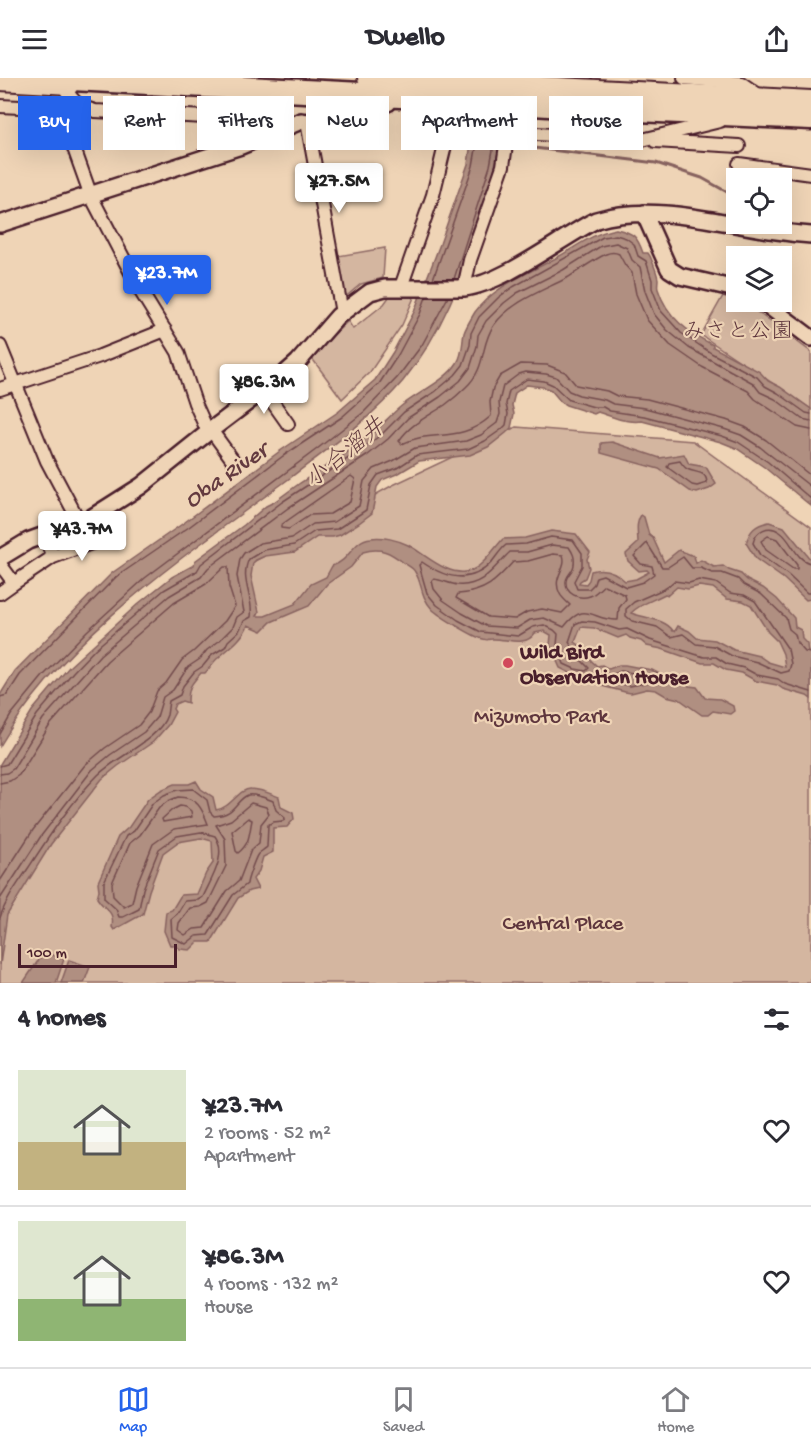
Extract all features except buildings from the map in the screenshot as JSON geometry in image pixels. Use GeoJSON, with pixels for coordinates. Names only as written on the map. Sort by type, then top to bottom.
{"type":"FeatureCollection","features":[{"type":"Feature","properties":{"kind":"highway"},"geometry":{"type":"LineString","coordinates":[[274,78],[811,106]]}},
{"type":"Feature","properties":{"kind":"highway"},"geometry":{"type":"LineString","coordinates":[[368,78],[811,101]]}},
{"type":"Feature","properties":{"kind":"highway"},"geometry":{"type":"LineString","coordinates":[[0,80],[438,98],[811,118]]}},
{"type":"Feature","properties":{"kind":"highway"},"geometry":{"type":"LineString","coordinates":[[58,81],[401,102]]}},
{"type":"Feature","properties":{"kind":"highway"},"geometry":{"type":"LineString","coordinates":[[537,110],[811,127]]}},
{"type":"Feature","properties":{"kind":"street"},"geometry":{"type":"LineString","coordinates":[[684,78],[741,83],[763,98]]}},
{"type":"Feature","properties":{"kind":"street"},"geometry":{"type":"LineString","coordinates":[[58,81],[68,96]]}},
{"type":"Feature","properties":{"kind":"street"},"geometry":{"type":"LineString","coordinates":[[389,103],[397,102]]}},
{"type":"Feature","properties":{"kind":"street"},"geometry":{"type":"LineString","coordinates":[[0,106],[18,107]]}},
{"type":"Feature","properties":{"kind":"street"},"geometry":{"type":"LineString","coordinates":[[91,110],[197,117]]}},
{"type":"Feature","properties":{"kind":"street"},"geometry":{"type":"LineString","coordinates":[[643,140],[720,121]]}},
{"type":"Feature","properties":{"kind":"street"},"geometry":{"type":"LineString","coordinates":[[643,140],[739,146]]}},
{"type":"Feature","properties":{"kind":"street"},"geometry":{"type":"LineString","coordinates":[[75,150],[91,196],[140,290],[178,352],[195,403],[209,431],[235,463]]}},
{"type":"Feature","properties":{"kind":"street"},"geometry":{"type":"LineString","coordinates":[[0,224],[230,150]]}},
{"type":"Feature","properties":{"kind":"street"},"geometry":{"type":"LineString","coordinates":[[312,150],[342,313]]}},
{"type":"Feature","properties":{"kind":"street"},"geometry":{"type":"LineString","coordinates":[[406,287],[444,150]]}},
{"type":"Feature","properties":{"kind":"street"},"geometry":{"type":"LineString","coordinates":[[462,288],[503,166],[505,150]]}},
{"type":"Feature","properties":{"kind":"street"},"geometry":{"type":"LineString","coordinates":[[739,164],[811,174]]}},
{"type":"Feature","properties":{"kind":"street"},"geometry":{"type":"LineString","coordinates":[[644,213],[669,269],[674,273],[726,286]]}},
{"type":"Feature","properties":{"kind":"street"},"geometry":{"type":"LineString","coordinates":[[0,558],[28,541],[85,521],[141,486],[298,362],[342,313],[370,292],[385,288],[406,287],[462,288],[486,282],[596,220],[611,215],[668,214],[808,237]]}},
{"type":"Feature","properties":{"kind":"street"},"geometry":{"type":"LineString","coordinates":[[776,312],[811,338]]}},
{"type":"Feature","properties":{"kind":"street"},"geometry":{"type":"LineString","coordinates":[[0,389],[100,356],[165,330]]}},
{"type":"Feature","properties":{"kind":"street"},"geometry":{"type":"LineString","coordinates":[[0,346],[47,461],[97,541],[52,557],[0,593]]}},
{"type":"Feature","properties":{"kind":"street"},"geometry":{"type":"LineString","coordinates":[[264,390],[288,424]]}},
{"type":"Feature","properties":{"kind":"street"},"geometry":{"type":"LineString","coordinates":[[44,535],[52,557]]}},
{"type":"Feature","properties":{"kind":"street"},"geometry":{"type":"LineString","coordinates":[[0,564],[14,583]]}},
{"type":"Feature","properties":{"kind":"green space"},"geometry":{"type":"Polygon","coordinates":[[[385,248],[383,278],[361,284],[343,299],[338,256],[385,248]]]}},
{"type":"Feature","properties":{"kind":"green space"},"geometry":{"type":"Polygon","coordinates":[[[392,293],[416,293],[402,325],[370,372],[342,399],[311,357],[348,321],[353,329],[384,304],[392,293]]]}},
{"type":"Feature","properties":{"kind":"green space","name":"みさと公園"},"geometry":{"type":"Polygon","coordinates":[[[723,296],[726,297],[726,312],[757,312],[811,352],[811,409],[701,335],[723,296]]]}},
{"type":"Feature","properties":{"kind":"green space","name":"Mizumoto Park"},"geometry":{"type":"Polygon","coordinates":[[[516,427],[693,441],[811,527],[811,983],[0,983],[0,895],[246,566],[393,485],[516,427]]]}},
{"type":"Feature","properties":{"kind":"water"},"geometry":{"type":"Polygon","coordinates":[[[508,82],[506,96],[496,96],[508,82]]]}},
{"type":"Feature","properties":{"kind":"water"},"geometry":{"type":"Polygon","coordinates":[[[470,150],[498,150],[481,219],[450,304],[429,344],[403,381],[391,395],[349,432],[171,566],[93,632],[58,668],[27,706],[0,746],[0,695],[15,671],[112,573],[280,451],[338,412],[375,380],[414,312],[468,164],[470,150]]]}},
{"type":"Feature","properties":{"kind":"water"},"geometry":{"type":"Polygon","coordinates":[[[616,229],[627,232],[637,239],[643,253],[648,253],[657,273],[658,288],[662,299],[680,323],[713,347],[760,372],[768,381],[811,409],[811,506],[764,467],[736,448],[642,421],[614,418],[598,412],[594,414],[566,405],[551,390],[527,385],[515,393],[511,428],[488,447],[470,455],[419,461],[382,480],[377,487],[372,513],[340,535],[317,537],[295,552],[265,556],[256,560],[253,563],[251,576],[259,612],[257,616],[265,616],[295,604],[311,584],[326,577],[332,566],[343,559],[355,546],[365,540],[375,538],[404,543],[445,568],[462,572],[470,571],[480,565],[503,539],[525,538],[551,531],[576,534],[590,552],[587,559],[589,568],[585,578],[579,583],[586,584],[591,571],[596,570],[610,571],[625,581],[636,579],[649,572],[639,571],[628,561],[626,554],[638,543],[637,525],[641,515],[644,517],[649,535],[653,538],[664,562],[679,550],[694,556],[696,563],[701,560],[714,567],[723,566],[741,574],[777,599],[794,618],[795,627],[801,630],[802,639],[811,654],[811,699],[777,685],[756,681],[742,673],[726,670],[714,663],[702,663],[647,646],[626,635],[618,638],[594,628],[581,627],[575,642],[597,666],[602,665],[609,669],[625,665],[652,670],[669,679],[681,678],[689,686],[697,687],[705,698],[720,699],[733,706],[734,711],[730,714],[713,711],[708,715],[702,715],[679,699],[666,696],[656,690],[647,689],[631,693],[602,686],[596,680],[574,675],[560,668],[550,645],[551,635],[544,631],[521,641],[487,640],[479,637],[432,609],[425,599],[412,568],[385,551],[363,552],[351,567],[327,584],[309,606],[271,622],[262,631],[248,625],[239,639],[194,681],[189,690],[188,703],[182,701],[175,704],[173,709],[175,712],[168,725],[153,742],[102,779],[51,844],[7,915],[0,965],[0,764],[32,711],[69,667],[139,603],[172,577],[194,565],[195,561],[266,506],[360,444],[399,408],[446,376],[459,360],[464,333],[471,319],[492,295],[512,281],[584,241],[616,229]],[[677,587],[668,595],[665,594],[647,602],[631,613],[660,621],[673,631],[678,626],[697,638],[715,640],[734,650],[759,656],[768,662],[785,667],[783,654],[777,641],[768,632],[751,605],[743,601],[727,599],[713,588],[677,587]]]}},
{"type":"Feature","properties":{"kind":"water"},"geometry":{"type":"Polygon","coordinates":[[[612,442],[660,458],[684,454],[689,464],[706,467],[716,484],[697,493],[690,491],[659,469],[601,453],[601,443],[612,442]]]}},
{"type":"Feature","properties":{"kind":"water"},"geometry":{"type":"Polygon","coordinates":[[[769,522],[784,527],[811,560],[811,599],[806,600],[784,579],[756,559],[746,543],[754,529],[769,522]]]}},
{"type":"Feature","properties":{"kind":"water"},"geometry":{"type":"Polygon","coordinates":[[[196,781],[201,789],[213,797],[216,810],[251,789],[279,797],[281,807],[293,813],[294,819],[287,827],[273,828],[273,852],[263,857],[259,871],[253,879],[258,889],[249,891],[238,898],[211,942],[198,942],[190,950],[170,945],[164,931],[166,912],[172,910],[181,895],[197,894],[213,863],[212,841],[201,838],[178,842],[163,853],[143,914],[114,930],[111,914],[97,898],[98,882],[118,837],[129,827],[148,799],[175,784],[189,784],[196,781]]]}},
{"type":"Feature","properties":{"kind":"water"},"geometry":{"type":"Polygon","coordinates":[[[44,952],[64,959],[56,983],[23,983],[44,952]]]}},
{"type":"Feature","properties":{"kind":"water"},"geometry":{"type":"Polygon","coordinates":[[[69,960],[90,967],[84,983],[61,983],[69,960]]]}},
{"type":"Feature","properties":{"kind":"pier"},"geometry":{"type":"Polygon","coordinates":[[[505,78],[505,96],[473,96],[474,82],[505,78]]]}},
{"type":"Feature","properties":{"kind":"waterway"},"geometry":{"type":"LineString","coordinates":[[537,148],[656,163],[702,178],[726,191]]}},
{"type":"Feature","properties":{"kind":"place","name":"Wild Bird Observation House"},"geometry":{"type":"Point","coordinates":[508,663]}},
{"type":"Feature","properties":{"kind":"water label","name":"小合溜井"},"geometry":{"type":"Point","coordinates":[344,452]}},
{"type":"Feature","properties":{"kind":"water label","name":"Oba River"},"geometry":{"type":"Point","coordinates":[225,474]}},
{"type":"Feature","properties":{"kind":"park label","name":"Central Place"},"geometry":{"type":"Point","coordinates":[563,921]}}]}
